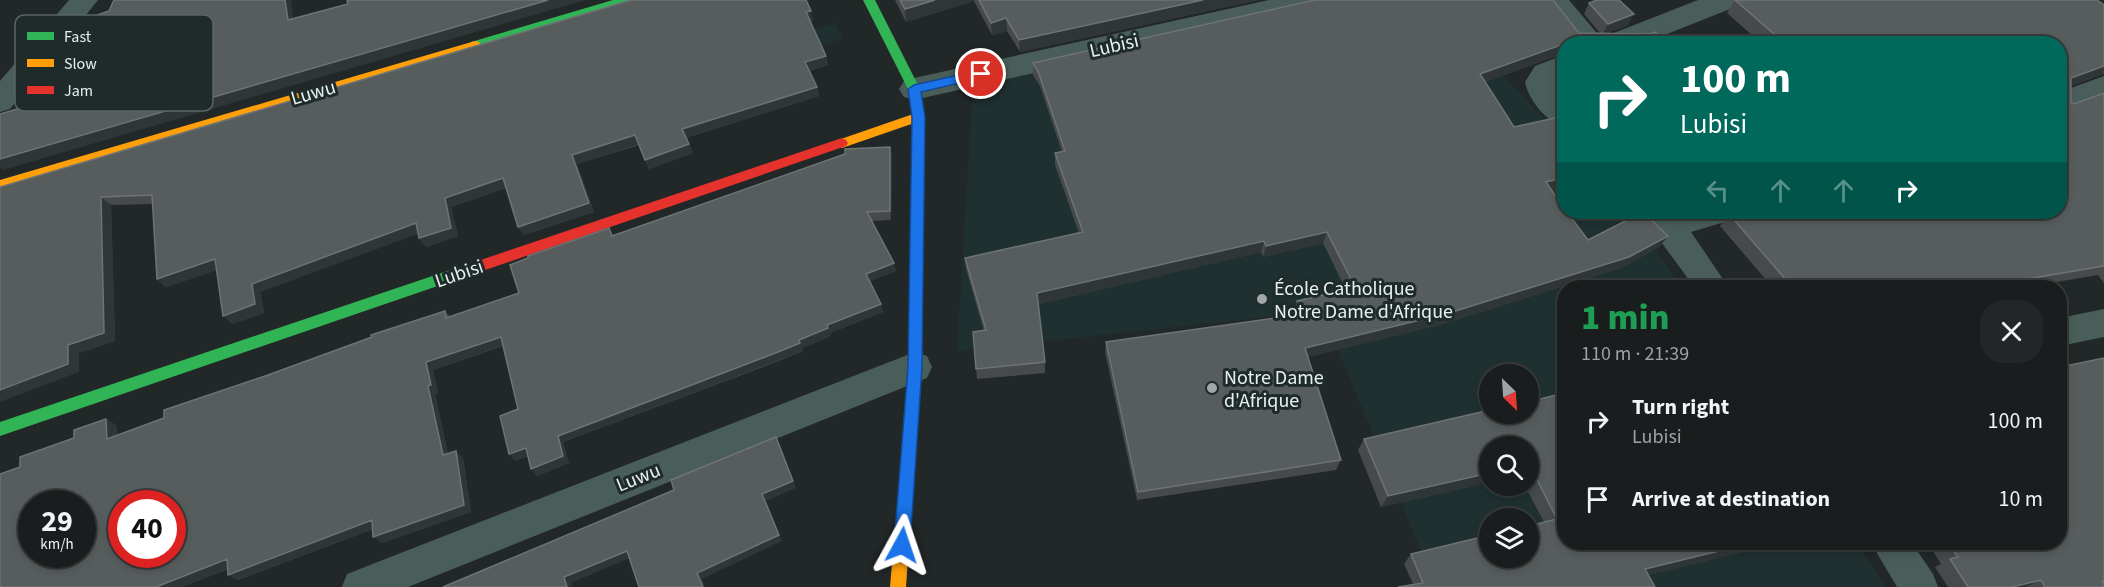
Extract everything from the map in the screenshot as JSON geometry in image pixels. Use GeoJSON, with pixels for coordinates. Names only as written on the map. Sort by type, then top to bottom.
{"type":"FeatureCollection","features":[{"type":"Feature","properties":{"kind":"street"},"geometry":{"type":"LineString","coordinates":[[72,15],[84,0]]}},
{"type":"Feature","properties":{"kind":"street","name":"Luwu"},"geometry":{"type":"LineString","coordinates":[[0,185],[626,0]]}},
{"type":"Feature","properties":{"kind":"street"},"geometry":{"type":"LineString","coordinates":[[869,0],[914,89],[919,117],[915,367],[898,587]]}},
{"type":"Feature","properties":{"kind":"street","name":"Lubisi"},"geometry":{"type":"LineString","coordinates":[[914,89],[1313,0]]}},
{"type":"Feature","properties":{"kind":"street"},"geometry":{"type":"LineString","coordinates":[[1554,0],[1583,36]]}},
{"type":"Feature","properties":{"kind":"street"},"geometry":{"type":"LineString","coordinates":[[1633,36],[1725,0]]}},
{"type":"Feature","properties":{"kind":"street"},"geometry":{"type":"LineString","coordinates":[[1557,68],[1545,74],[1540,82],[1542,92],[1557,108]]}},
{"type":"Feature","properties":{"kind":"street"},"geometry":{"type":"LineString","coordinates":[[0,101],[15,83]]}},
{"type":"Feature","properties":{"kind":"street"},"geometry":{"type":"LineString","coordinates":[[2067,100],[2104,87]]}},
{"type":"Feature","properties":{"kind":"street","name":"Lubisi"},"geometry":{"type":"LineString","coordinates":[[0,429],[919,117]]}},
{"type":"Feature","properties":{"kind":"street"},"geometry":{"type":"LineString","coordinates":[[1662,219],[1707,280]]}},
{"type":"Feature","properties":{"kind":"street"},"geometry":{"type":"LineString","coordinates":[[2067,331],[2104,323]]}},
{"type":"Feature","properties":{"kind":"street","name":"Luwu"},"geometry":{"type":"LineString","coordinates":[[361,587],[915,367]]}},
{"type":"Feature","properties":{"kind":"street"},"geometry":{"type":"LineString","coordinates":[[1895,550],[1919,587]]}},
{"type":"Feature","properties":{"kind":"shaded area","name":"École Catholique Notre Dame d'Afrique"},"geometry":{"type":"Polygon","coordinates":[[[1431,0],[1557,132],[1557,219],[1631,219],[1677,280],[1557,280],[1557,550],[1861,550],[1886,587],[1436,587],[1322,311],[957,351],[973,84],[1431,0]]]}},
{"type":"Feature","properties":{"kind":"shaded area"},"geometry":{"type":"Polygon","coordinates":[[[835,23],[843,39],[728,74],[721,58],[835,23]]]}},
{"type":"Feature","properties":{"kind":"building"},"geometry":{"type":"Polygon","coordinates":[[[114,0],[285,0],[288,20],[348,4],[347,0],[548,0],[213,97],[213,15],[97,15],[109,11],[114,0]]]}},
{"type":"Feature","properties":{"kind":"building"},"geometry":{"type":"Polygon","coordinates":[[[631,0],[806,0],[811,11],[806,12],[826,56],[805,62],[817,87],[682,129],[689,144],[645,160],[635,135],[572,155],[589,203],[518,227],[503,178],[445,198],[451,228],[419,238],[416,223],[252,284],[255,304],[223,316],[215,259],[157,279],[152,195],[101,197],[104,333],[68,345],[68,364],[0,390],[0,187],[631,0]]]}},
{"type":"Feature","properties":{"kind":"building"},"geometry":{"type":"Polygon","coordinates":[[[900,0],[935,0],[905,9],[900,0]]]}},
{"type":"Feature","properties":{"kind":"building"},"geometry":{"type":"Polygon","coordinates":[[[979,0],[1203,0],[1019,40],[1006,18],[991,23],[979,0]]]}},
{"type":"Feature","properties":{"kind":"building"},"geometry":{"type":"Polygon","coordinates":[[[1315,0],[1553,0],[1579,33],[1649,34],[1655,32],[1659,36],[1557,36],[1557,46],[1480,74],[1514,127],[1557,118],[1557,180],[1546,182],[1557,198],[1557,219],[1572,219],[1588,240],[1629,219],[1650,219],[1668,236],[1629,257],[1449,313],[1305,348],[1341,460],[1138,492],[1106,342],[1303,314],[1297,301],[1355,287],[1327,232],[1266,246],[1264,241],[1037,293],[1045,362],[976,369],[973,332],[986,330],[965,258],[1083,232],[1055,153],[1065,151],[1039,74],[1033,63],[1315,0]]]}},
{"type":"Feature","properties":{"kind":"building"},"geometry":{"type":"Polygon","coordinates":[[[1597,0],[1619,0],[1634,14],[1608,24],[1589,3],[1597,0]]]}},
{"type":"Feature","properties":{"kind":"building"},"geometry":{"type":"Polygon","coordinates":[[[1735,0],[2097,0],[2104,5],[2104,66],[2071,78],[2071,102],[2074,104],[2104,93],[2104,266],[2021,280],[1786,280],[1733,219],[2067,219],[2067,36],[1776,36],[1735,0]]]}},
{"type":"Feature","properties":{"kind":"building"},"geometry":{"type":"Polygon","coordinates":[[[15,110],[165,111],[0,159],[0,114],[15,110]]]}},
{"type":"Feature","properties":{"kind":"building"},"geometry":{"type":"Polygon","coordinates":[[[890,147],[890,211],[867,212],[894,263],[866,274],[881,304],[827,325],[828,328],[778,352],[558,436],[563,456],[531,469],[526,448],[509,454],[500,416],[518,409],[501,337],[426,362],[431,385],[428,386],[443,455],[456,451],[464,505],[373,537],[372,520],[228,575],[227,559],[156,587],[0,587],[0,474],[20,467],[20,457],[74,438],[74,430],[106,419],[107,439],[164,418],[164,410],[268,375],[372,337],[371,335],[445,311],[446,318],[519,293],[510,265],[528,256],[609,228],[612,236],[845,154],[845,149],[890,147]]]}},
{"type":"Feature","properties":{"kind":"building"},"geometry":{"type":"Polygon","coordinates":[[[2104,358],[2104,581],[2102,581],[2104,587],[2045,587],[2041,580],[2012,587],[1968,587],[1950,559],[1958,557],[1953,550],[2067,550],[2067,366],[2104,358]]]}},
{"type":"Feature","properties":{"kind":"building"},"geometry":{"type":"Polygon","coordinates":[[[1557,395],[1557,519],[1539,484],[1539,436],[1479,436],[1479,475],[1388,496],[1364,439],[1479,413],[1479,424],[1539,424],[1539,399],[1557,395]]]}},
{"type":"Feature","properties":{"kind":"building"},"geometry":{"type":"Polygon","coordinates":[[[776,437],[793,481],[762,494],[779,535],[697,573],[703,587],[639,587],[627,551],[564,577],[567,587],[443,587],[674,490],[671,480],[776,437]]]}},
{"type":"Feature","properties":{"kind":"building"},"geometry":{"type":"Polygon","coordinates":[[[1557,519],[1557,550],[1723,550],[1645,569],[1655,587],[1398,587],[1423,583],[1411,554],[1479,538],[1479,568],[1539,568],[1539,523],[1557,519]]]}},
{"type":"Feature","properties":{"kind":"traffic: fast"},"geometry":{"type":"LineString","coordinates":[[475,45],[626,0]]}},
{"type":"Feature","properties":{"kind":"traffic: fast"},"geometry":{"type":"LineString","coordinates":[[869,0],[914,89],[919,117],[915,367],[907,472]]}},
{"type":"Feature","properties":{"kind":"traffic: fast"},"geometry":{"type":"LineString","coordinates":[[0,429],[459,273]]}},
{"type":"Feature","properties":{"kind":"traffic: slow"},"geometry":{"type":"LineString","coordinates":[[0,185],[475,45]]}},
{"type":"Feature","properties":{"kind":"traffic: slow"},"geometry":{"type":"LineString","coordinates":[[842,143],[919,117]]}},
{"type":"Feature","properties":{"kind":"traffic: slow"},"geometry":{"type":"LineString","coordinates":[[898,587],[907,472]]}},
{"type":"Feature","properties":{"kind":"traffic: jam"},"geometry":{"type":"LineString","coordinates":[[459,273],[842,143]]}},
{"type":"Feature","properties":{"kind":"place","name":"École Catholique Notre Dame d'Afrique"},"geometry":{"type":"Point","coordinates":[1262,299]}},
{"type":"Feature","properties":{"kind":"place","name":"Notre Dame d'Afrique"},"geometry":{"type":"Point","coordinates":[1212,388]}},
{"type":"Feature","properties":{"kind":"route"},"geometry":{"type":"LineString","coordinates":[[902,545],[915,367],[919,117],[914,89],[981,74]]}}]}
